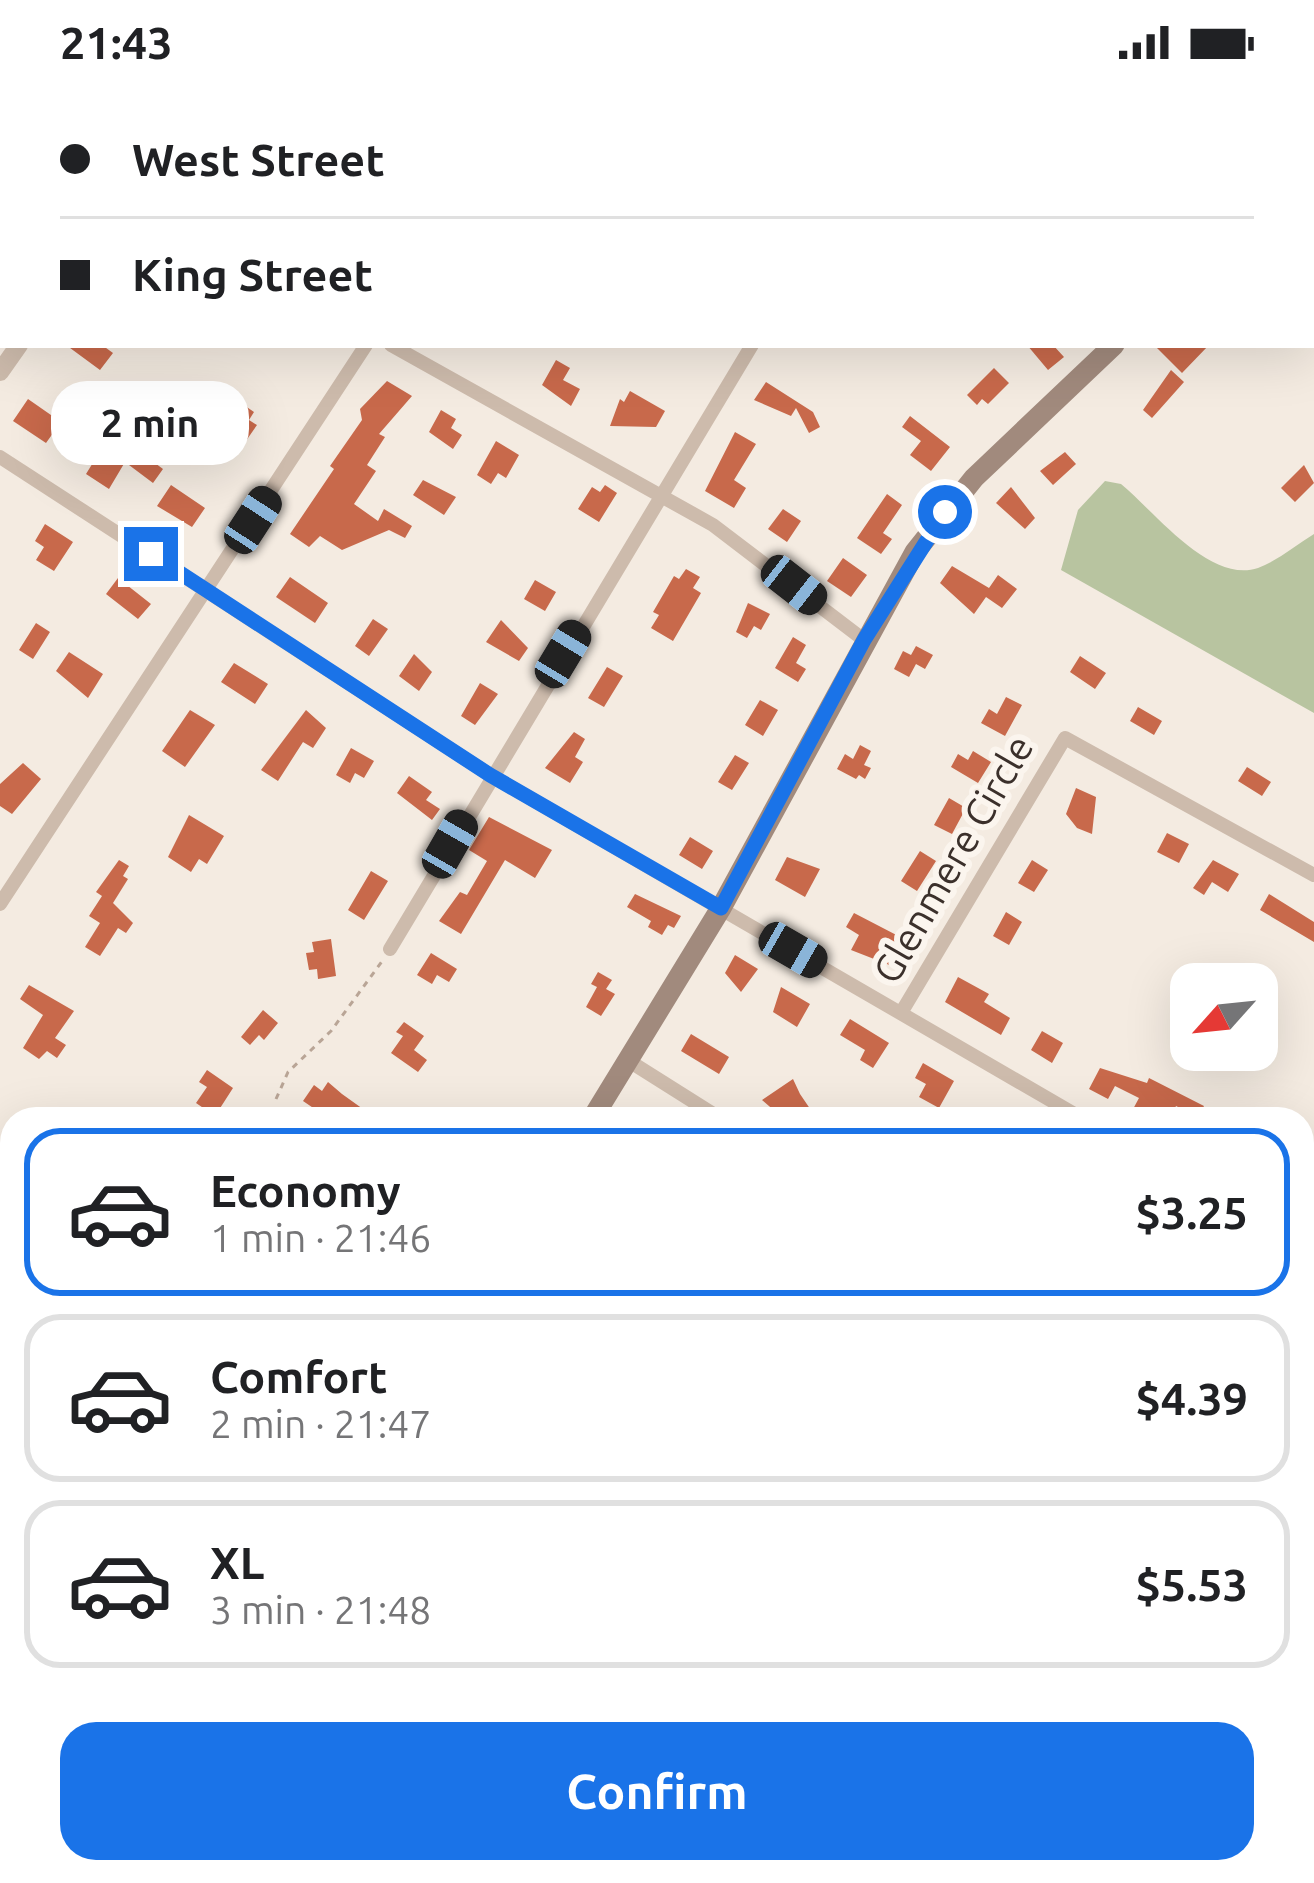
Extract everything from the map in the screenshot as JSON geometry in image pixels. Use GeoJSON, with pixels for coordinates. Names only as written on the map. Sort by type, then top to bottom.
{"type":"FeatureCollection","features":[{"type":"Feature","properties":{"kind":"main road"},"geometry":{"type":"LineString","coordinates":[[600,1107],[721,908],[915,552],[958,495],[1111,348]]}},
{"type":"Feature","properties":{"kind":"street"},"geometry":{"type":"LineString","coordinates":[[0,904],[364,348]]}},
{"type":"Feature","properties":{"kind":"street"},"geometry":{"type":"LineString","coordinates":[[396,348],[736,541],[864,640]]}},
{"type":"Feature","properties":{"kind":"street"},"geometry":{"type":"LineString","coordinates":[[390,949],[490,775],[750,348]]}},
{"type":"Feature","properties":{"kind":"street"},"geometry":{"type":"LineString","coordinates":[[0,457],[490,775],[1062,1107]]}},
{"type":"Feature","properties":{"kind":"street","name":"Glenmere Circle"},"geometry":{"type":"LineString","coordinates":[[901,1013],[1065,738],[1314,875]]}},
{"type":"Feature","properties":{"kind":"street"},"geometry":{"type":"LineString","coordinates":[[629,1061],[702,1107]]}},
{"type":"Feature","properties":{"kind":"path"},"geometry":{"type":"LineString","coordinates":[[277,1107],[288,1072],[332,1031],[390,949]]}},
{"type":"Feature","properties":{"kind":"green space"},"geometry":{"type":"Polygon","coordinates":[[[1105,481],[1121,484],[1185,543],[1221,566],[1258,568],[1314,534],[1314,713],[1061,570],[1078,510],[1105,481]]]}},
{"type":"Feature","properties":{"kind":"building"},"geometry":{"type":"Polygon","coordinates":[[[70,348],[106,348],[113,353],[100,370],[70,348]]]}},
{"type":"Feature","properties":{"kind":"building"},"geometry":{"type":"Polygon","coordinates":[[[1030,348],[1056,348],[1064,357],[1048,370],[1030,348]]]}},
{"type":"Feature","properties":{"kind":"building"},"geometry":{"type":"Polygon","coordinates":[[[1157,348],[1206,348],[1182,373],[1157,348]]]}},
{"type":"Feature","properties":{"kind":"building"},"geometry":{"type":"Polygon","coordinates":[[[556,360],[570,368],[563,380],[580,389],[571,406],[542,385],[556,360]]]}},
{"type":"Feature","properties":{"kind":"building"},"geometry":{"type":"Polygon","coordinates":[[[994,368],[1009,383],[988,404],[982,399],[977,405],[967,395],[994,368]]]}},
{"type":"Feature","properties":{"kind":"building"},"geometry":{"type":"Polygon","coordinates":[[[1171,370],[1184,382],[1152,418],[1143,410],[1171,370]]]}},
{"type":"Feature","properties":{"kind":"building"},"geometry":{"type":"Polygon","coordinates":[[[387,381],[412,396],[379,434],[385,437],[367,465],[376,471],[354,504],[378,521],[384,509],[412,526],[405,538],[389,530],[342,550],[320,536],[309,547],[290,534],[362,420],[360,409],[387,381]]]}},
{"type":"Feature","properties":{"kind":"building"},"geometry":{"type":"Polygon","coordinates":[[[766,382],[813,412],[820,427],[809,433],[796,408],[791,416],[754,400],[766,382]]]}},
{"type":"Feature","properties":{"kind":"building"},"geometry":{"type":"Polygon","coordinates":[[[630,391],[665,411],[656,427],[610,426],[620,399],[624,402],[630,391]]]}},
{"type":"Feature","properties":{"kind":"building"},"geometry":{"type":"Polygon","coordinates":[[[28,399],[61,422],[46,443],[13,421],[28,399]]]}},
{"type":"Feature","properties":{"kind":"building"},"geometry":{"type":"Polygon","coordinates":[[[235,399],[254,412],[249,420],[257,425],[241,448],[225,437],[231,428],[220,421],[235,399]]]}},
{"type":"Feature","properties":{"kind":"building"},"geometry":{"type":"Polygon","coordinates":[[[441,410],[456,419],[451,428],[462,435],[453,449],[429,432],[441,410]]]}},
{"type":"Feature","properties":{"kind":"building"},"geometry":{"type":"Polygon","coordinates":[[[123,414],[140,424],[146,416],[158,424],[139,451],[163,469],[153,483],[125,462],[109,489],[86,474],[123,414]]]}},
{"type":"Feature","properties":{"kind":"building"},"geometry":{"type":"Polygon","coordinates":[[[910,416],[950,447],[931,471],[910,455],[921,441],[902,427],[910,416]]]}},
{"type":"Feature","properties":{"kind":"building"},"geometry":{"type":"Polygon","coordinates":[[[735,432],[756,444],[734,480],[746,488],[734,508],[705,491],[735,432]]]}},
{"type":"Feature","properties":{"kind":"building"},"geometry":{"type":"Polygon","coordinates":[[[496,441],[519,455],[506,478],[498,473],[491,484],[477,475],[496,441]]]}},
{"type":"Feature","properties":{"kind":"building"},"geometry":{"type":"Polygon","coordinates":[[[1065,452],[1076,464],[1053,485],[1040,471],[1065,452]]]}},
{"type":"Feature","properties":{"kind":"building"},"geometry":{"type":"Polygon","coordinates":[[[1304,465],[1314,483],[1295,502],[1281,488],[1304,465]]]}},
{"type":"Feature","properties":{"kind":"building"},"geometry":{"type":"Polygon","coordinates":[[[423,480],[456,497],[444,515],[413,495],[423,480]]]}},
{"type":"Feature","properties":{"kind":"building"},"geometry":{"type":"Polygon","coordinates":[[[171,485],[205,508],[192,527],[157,506],[171,485]]]}},
{"type":"Feature","properties":{"kind":"building"},"geometry":{"type":"Polygon","coordinates":[[[605,485],[617,493],[599,522],[578,509],[592,487],[600,492],[605,485]]]}},
{"type":"Feature","properties":{"kind":"building"},"geometry":{"type":"Polygon","coordinates":[[[1011,487],[1035,518],[1025,529],[996,503],[1011,487]]]}},
{"type":"Feature","properties":{"kind":"building"},"geometry":{"type":"Polygon","coordinates":[[[887,494],[902,505],[883,533],[892,539],[881,554],[857,538],[887,494]]]}},
{"type":"Feature","properties":{"kind":"building"},"geometry":{"type":"Polygon","coordinates":[[[783,509],[801,521],[787,542],[768,529],[783,509]]]}},
{"type":"Feature","properties":{"kind":"building"},"geometry":{"type":"Polygon","coordinates":[[[45,524],[73,542],[54,571],[36,560],[44,547],[35,541],[45,524]]]}},
{"type":"Feature","properties":{"kind":"building"},"geometry":{"type":"Polygon","coordinates":[[[843,558],[867,575],[851,597],[827,581],[843,558]]]}},
{"type":"Feature","properties":{"kind":"building"},"geometry":{"type":"Polygon","coordinates":[[[952,566],[989,588],[998,575],[1017,589],[1002,608],[986,597],[974,614],[940,583],[952,566]]]}},
{"type":"Feature","properties":{"kind":"building"},"geometry":{"type":"Polygon","coordinates":[[[686,569],[700,577],[693,588],[701,593],[673,641],[651,628],[659,615],[653,612],[674,576],[679,579],[686,569]]]}},
{"type":"Feature","properties":{"kind":"building"},"geometry":{"type":"Polygon","coordinates":[[[290,577],[328,603],[315,623],[276,597],[290,577]]]}},
{"type":"Feature","properties":{"kind":"building"},"geometry":{"type":"Polygon","coordinates":[[[118,578],[151,604],[138,619],[106,594],[118,578]]]}},
{"type":"Feature","properties":{"kind":"building"},"geometry":{"type":"Polygon","coordinates":[[[535,580],[556,592],[545,611],[524,599],[535,580]]]}},
{"type":"Feature","properties":{"kind":"building"},"geometry":{"type":"Polygon","coordinates":[[[748,603],[770,614],[761,630],[754,626],[747,638],[736,632],[748,603]]]}},
{"type":"Feature","properties":{"kind":"building"},"geometry":{"type":"Polygon","coordinates":[[[373,619],[388,629],[369,656],[355,646],[373,619]]]}},
{"type":"Feature","properties":{"kind":"building"},"geometry":{"type":"Polygon","coordinates":[[[501,620],[528,648],[519,661],[486,642],[501,620]]]}},
{"type":"Feature","properties":{"kind":"building"},"geometry":{"type":"Polygon","coordinates":[[[36,623],[50,632],[33,659],[19,650],[36,623]]]}},
{"type":"Feature","properties":{"kind":"building"},"geometry":{"type":"Polygon","coordinates":[[[793,637],[806,645],[796,663],[806,669],[798,682],[775,668],[793,637]]]}},
{"type":"Feature","properties":{"kind":"building"},"geometry":{"type":"Polygon","coordinates":[[[916,646],[933,655],[925,669],[916,664],[909,677],[894,669],[903,651],[911,655],[916,646]]]}},
{"type":"Feature","properties":{"kind":"building"},"geometry":{"type":"Polygon","coordinates":[[[69,652],[103,674],[88,698],[56,671],[69,652]]]}},
{"type":"Feature","properties":{"kind":"building"},"geometry":{"type":"Polygon","coordinates":[[[414,654],[432,672],[419,691],[399,676],[414,654]]]}},
{"type":"Feature","properties":{"kind":"building"},"geometry":{"type":"Polygon","coordinates":[[[1080,656],[1106,673],[1095,689],[1070,672],[1080,656]]]}},
{"type":"Feature","properties":{"kind":"building"},"geometry":{"type":"Polygon","coordinates":[[[234,663],[268,684],[255,704],[221,682],[234,663]]]}},
{"type":"Feature","properties":{"kind":"building"},"geometry":{"type":"Polygon","coordinates":[[[607,667],[623,676],[604,707],[588,698],[607,667]]]}},
{"type":"Feature","properties":{"kind":"building"},"geometry":{"type":"Polygon","coordinates":[[[480,683],[498,694],[475,725],[461,716],[480,683]]]}},
{"type":"Feature","properties":{"kind":"building"},"geometry":{"type":"Polygon","coordinates":[[[1006,697],[1022,705],[1005,736],[981,723],[989,709],[997,714],[1006,697]]]}},
{"type":"Feature","properties":{"kind":"building"},"geometry":{"type":"Polygon","coordinates":[[[760,700],[778,710],[763,736],[745,725],[760,700]]]}},
{"type":"Feature","properties":{"kind":"building"},"geometry":{"type":"Polygon","coordinates":[[[1138,707],[1162,721],[1154,735],[1130,721],[1138,707]]]}},
{"type":"Feature","properties":{"kind":"building"},"geometry":{"type":"Polygon","coordinates":[[[190,710],[215,725],[185,767],[162,751],[190,710]]]}},
{"type":"Feature","properties":{"kind":"building"},"geometry":{"type":"Polygon","coordinates":[[[306,710],[326,728],[313,748],[303,742],[278,781],[261,770],[306,710]]]}},
{"type":"Feature","properties":{"kind":"building"},"geometry":{"type":"Polygon","coordinates":[[[574,732],[585,739],[575,757],[583,762],[570,783],[545,768],[574,732]]]}},
{"type":"Feature","properties":{"kind":"building"},"geometry":{"type":"Polygon","coordinates":[[[860,745],[871,751],[864,765],[871,768],[865,779],[837,769],[845,754],[853,759],[860,745]]]}},
{"type":"Feature","properties":{"kind":"building"},"geometry":{"type":"Polygon","coordinates":[[[351,748],[374,761],[364,778],[355,773],[350,783],[336,775],[351,748]]]}},
{"type":"Feature","properties":{"kind":"building"},"geometry":{"type":"Polygon","coordinates":[[[973,751],[991,762],[978,783],[951,767],[958,754],[968,760],[973,751]]]}},
{"type":"Feature","properties":{"kind":"building"},"geometry":{"type":"Polygon","coordinates":[[[735,755],[749,763],[732,790],[718,782],[735,755]]]}},
{"type":"Feature","properties":{"kind":"building"},"geometry":{"type":"Polygon","coordinates":[[[23,763],[41,779],[12,814],[0,806],[0,784],[23,763]]]}},
{"type":"Feature","properties":{"kind":"building"},"geometry":{"type":"Polygon","coordinates":[[[1247,767],[1271,782],[1262,796],[1238,781],[1247,767]]]}},
{"type":"Feature","properties":{"kind":"building"},"geometry":{"type":"Polygon","coordinates":[[[409,776],[432,792],[426,800],[440,809],[432,820],[397,793],[409,776]]]}},
{"type":"Feature","properties":{"kind":"building"},"geometry":{"type":"Polygon","coordinates":[[[1076,788],[1096,797],[1092,834],[1077,828],[1066,814],[1076,788]]]}},
{"type":"Feature","properties":{"kind":"building"},"geometry":{"type":"Polygon","coordinates":[[[949,798],[966,808],[952,834],[934,825],[949,798]]]}},
{"type":"Feature","properties":{"kind":"building"},"geometry":{"type":"Polygon","coordinates":[[[189,815],[224,836],[207,864],[199,859],[191,872],[168,857],[189,815]]]}},
{"type":"Feature","properties":{"kind":"building"},"geometry":{"type":"Polygon","coordinates":[[[489,817],[552,850],[535,878],[505,860],[461,934],[439,921],[460,892],[467,895],[487,861],[469,850],[489,817]]]}},
{"type":"Feature","properties":{"kind":"building"},"geometry":{"type":"Polygon","coordinates":[[[1167,833],[1189,844],[1179,863],[1157,852],[1167,833]]]}},
{"type":"Feature","properties":{"kind":"building"},"geometry":{"type":"Polygon","coordinates":[[[690,837],[713,851],[702,869],[679,855],[690,837]]]}},
{"type":"Feature","properties":{"kind":"building"},"geometry":{"type":"Polygon","coordinates":[[[920,851],[936,861],[917,891],[901,881],[920,851]]]}},
{"type":"Feature","properties":{"kind":"building"},"geometry":{"type":"Polygon","coordinates":[[[787,857],[820,869],[805,897],[775,880],[787,857]]]}},
{"type":"Feature","properties":{"kind":"building"},"geometry":{"type":"Polygon","coordinates":[[[119,860],[129,866],[123,876],[128,879],[113,903],[133,923],[126,933],[118,928],[100,956],[85,947],[100,923],[89,916],[102,896],[96,892],[119,860]]]}},
{"type":"Feature","properties":{"kind":"building"},"geometry":{"type":"Polygon","coordinates":[[[1032,860],[1048,870],[1034,892],[1018,883],[1032,860]]]}},
{"type":"Feature","properties":{"kind":"building"},"geometry":{"type":"Polygon","coordinates":[[[1213,860],[1239,874],[1228,892],[1212,882],[1204,895],[1193,888],[1213,860]]]}},
{"type":"Feature","properties":{"kind":"building"},"geometry":{"type":"Polygon","coordinates":[[[371,871],[388,881],[364,920],[348,910],[371,871]]]}},
{"type":"Feature","properties":{"kind":"building"},"geometry":{"type":"Polygon","coordinates":[[[635,894],[681,916],[674,928],[668,925],[662,935],[648,927],[651,921],[627,907],[635,894]]]}},
{"type":"Feature","properties":{"kind":"building"},"geometry":{"type":"Polygon","coordinates":[[[1269,894],[1314,922],[1314,942],[1260,910],[1269,894]]]}},
{"type":"Feature","properties":{"kind":"building"},"geometry":{"type":"Polygon","coordinates":[[[1006,912],[1022,922],[1009,945],[993,936],[1006,912]]]}},
{"type":"Feature","properties":{"kind":"building"},"geometry":{"type":"Polygon","coordinates":[[[854,913],[906,940],[892,966],[851,950],[859,935],[846,927],[854,913]]]}},
{"type":"Feature","properties":{"kind":"building"},"geometry":{"type":"Polygon","coordinates":[[[331,939],[336,976],[318,979],[317,969],[309,970],[306,953],[314,952],[312,942],[331,939]]]}},
{"type":"Feature","properties":{"kind":"building"},"geometry":{"type":"Polygon","coordinates":[[[431,953],[457,969],[449,982],[437,975],[432,984],[417,975],[431,953]]]}},
{"type":"Feature","properties":{"kind":"building"},"geometry":{"type":"Polygon","coordinates":[[[735,955],[758,969],[741,992],[725,973],[735,955]]]}},
{"type":"Feature","properties":{"kind":"building"},"geometry":{"type":"Polygon","coordinates":[[[598,972],[612,980],[606,989],[615,994],[601,1016],[586,1007],[597,987],[591,984],[598,972]]]}},
{"type":"Feature","properties":{"kind":"building"},"geometry":{"type":"Polygon","coordinates":[[[958,977],[989,994],[984,1002],[1010,1018],[1001,1035],[945,1002],[958,977]]]}},
{"type":"Feature","properties":{"kind":"building"},"geometry":{"type":"Polygon","coordinates":[[[29,985],[74,1011],[55,1038],[66,1045],[57,1058],[47,1051],[39,1059],[23,1048],[43,1015],[20,999],[29,985]]]}},
{"type":"Feature","properties":{"kind":"building"},"geometry":{"type":"Polygon","coordinates":[[[781,987],[810,1004],[797,1027],[773,1012],[781,987]]]}},
{"type":"Feature","properties":{"kind":"building"},"geometry":{"type":"Polygon","coordinates":[[[263,1010],[278,1023],[264,1040],[259,1035],[250,1045],[241,1037],[263,1010]]]}},
{"type":"Feature","properties":{"kind":"building"},"geometry":{"type":"Polygon","coordinates":[[[850,1019],[889,1043],[873,1068],[860,1060],[865,1050],[840,1035],[850,1019]]]}},
{"type":"Feature","properties":{"kind":"building"},"geometry":{"type":"Polygon","coordinates":[[[404,1022],[424,1036],[414,1050],[427,1060],[418,1072],[391,1053],[403,1036],[396,1032],[404,1022]]]}},
{"type":"Feature","properties":{"kind":"building"},"geometry":{"type":"Polygon","coordinates":[[[1042,1031],[1063,1043],[1052,1063],[1031,1050],[1042,1031]]]}},
{"type":"Feature","properties":{"kind":"building"},"geometry":{"type":"Polygon","coordinates":[[[691,1034],[729,1057],[719,1074],[681,1051],[691,1034]]]}},
{"type":"Feature","properties":{"kind":"building"},"geometry":{"type":"Polygon","coordinates":[[[923,1063],[954,1081],[937,1107],[919,1097],[926,1084],[915,1078],[923,1063]]]}},
{"type":"Feature","properties":{"kind":"building"},"geometry":{"type":"Polygon","coordinates":[[[1100,1068],[1147,1083],[1149,1078],[1204,1106],[1134,1107],[1139,1098],[1115,1086],[1108,1099],[1089,1089],[1100,1068]]]}},
{"type":"Feature","properties":{"kind":"building"},"geometry":{"type":"Polygon","coordinates":[[[207,1070],[233,1088],[221,1107],[202,1107],[196,1103],[207,1087],[199,1082],[207,1070]]]}},
{"type":"Feature","properties":{"kind":"building"},"geometry":{"type":"Polygon","coordinates":[[[793,1079],[809,1107],[770,1107],[762,1100],[793,1079]]]}},
{"type":"Feature","properties":{"kind":"building"},"geometry":{"type":"Polygon","coordinates":[[[328,1082],[360,1107],[312,1107],[303,1101],[314,1085],[322,1091],[328,1082]]]}},
{"type":"Feature","properties":{"kind":"route"},"geometry":{"type":"LineString","coordinates":[[151,554],[490,775],[721,908],[864,640],[915,552],[945,512]]}}]}
